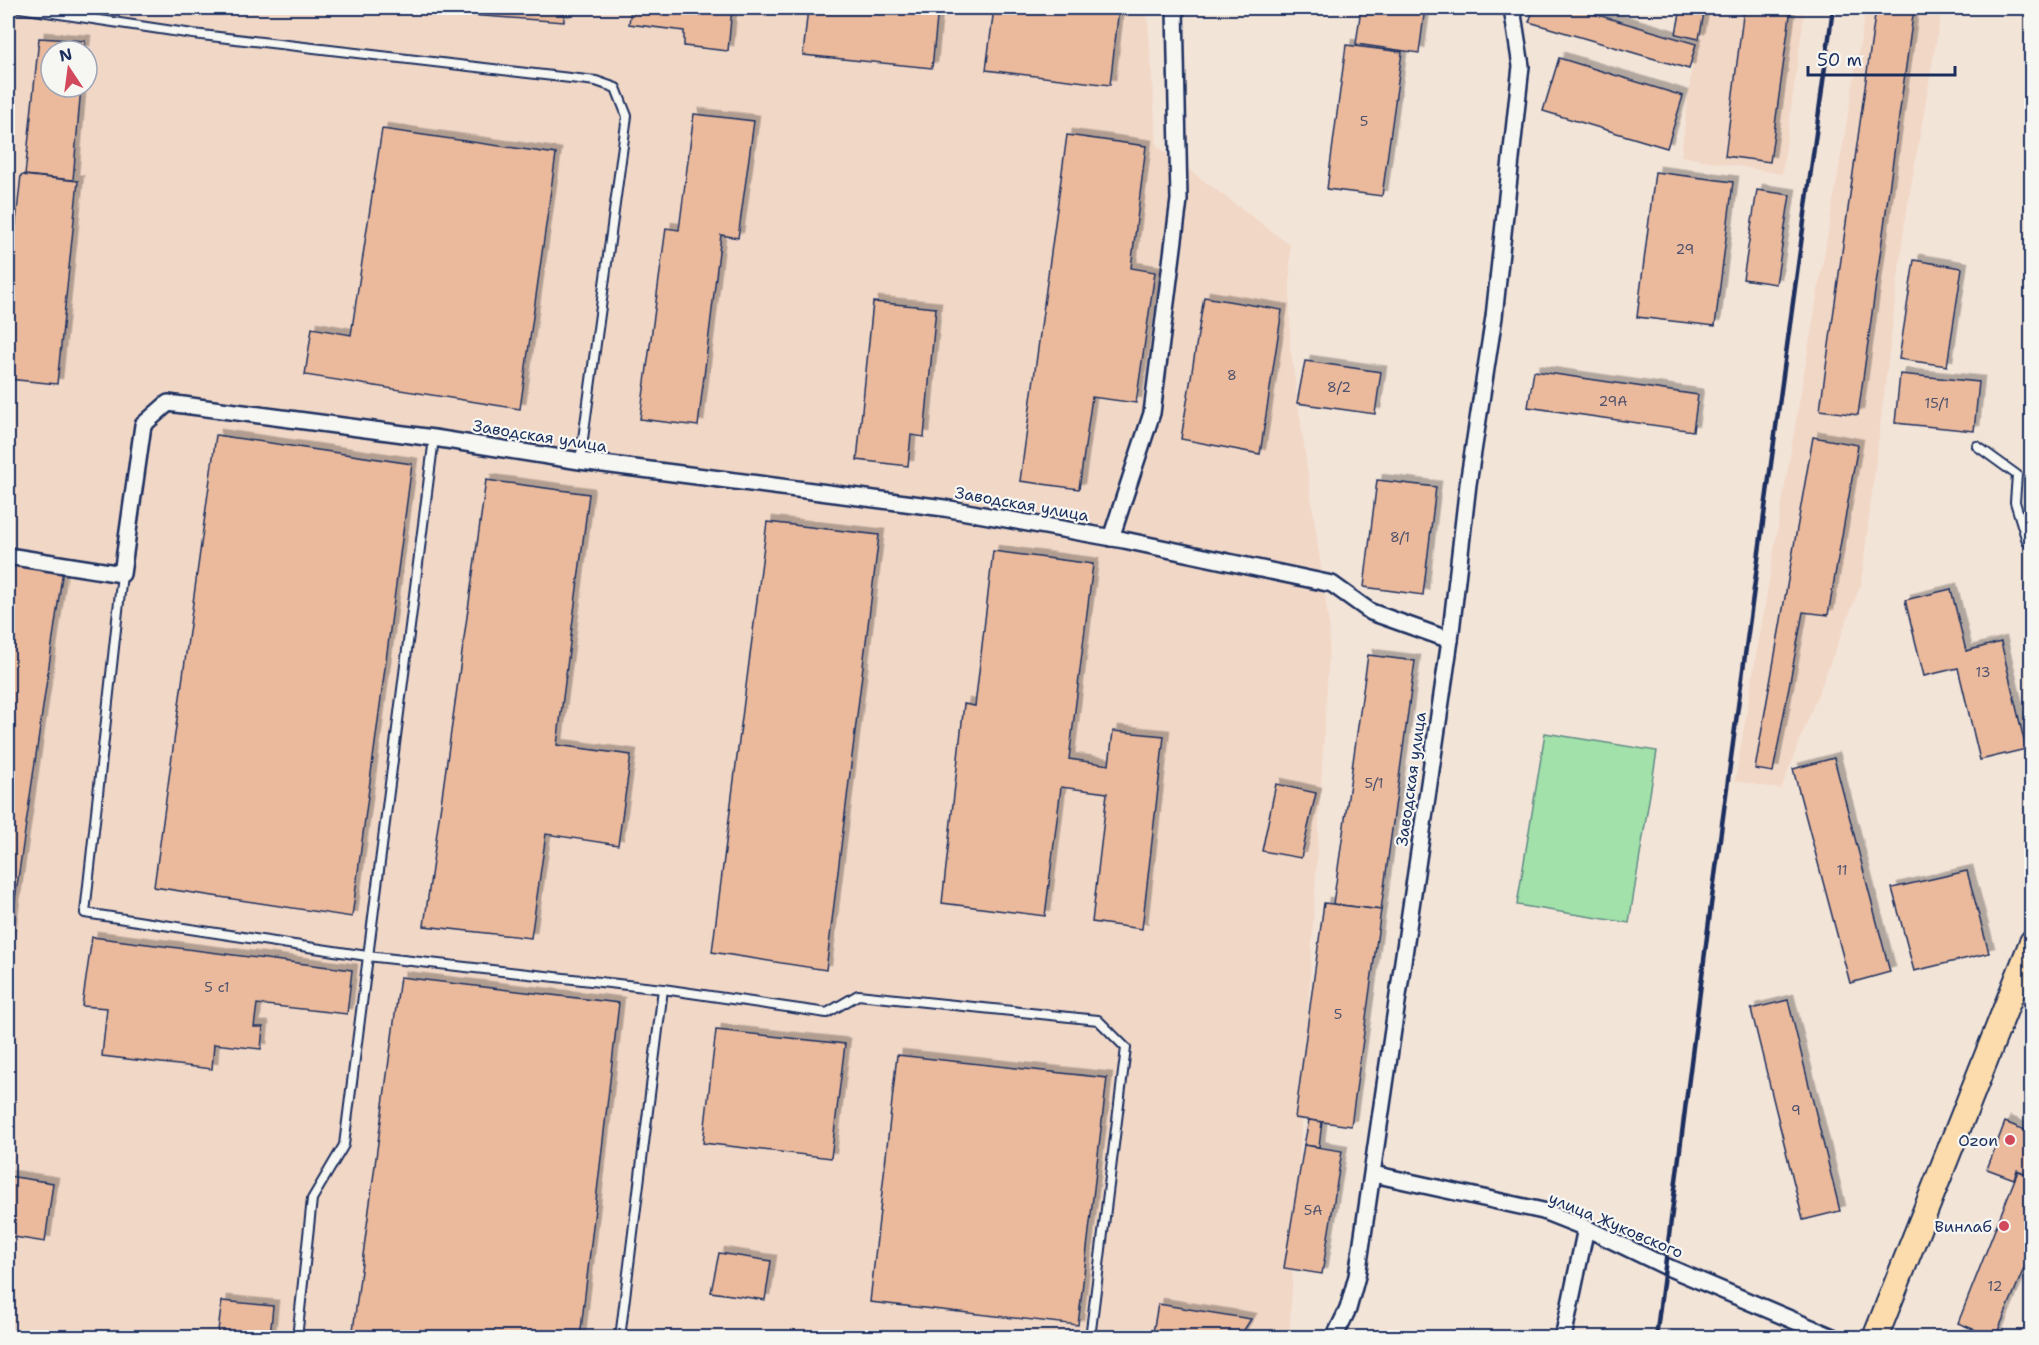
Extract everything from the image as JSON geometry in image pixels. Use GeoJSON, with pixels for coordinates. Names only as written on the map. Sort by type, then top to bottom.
{"type":"FeatureCollection","features":[{"type":"Feature","properties":{"kind":"main road"},"geometry":{"type":"LineString","coordinates":[[1875,1338],[2031,942]]}},
{"type":"Feature","properties":{"kind":"street"},"geometry":{"type":"LineString","coordinates":[[1111,538],[1152,413],[1179,200],[1175,8]]}},
{"type":"Feature","properties":{"kind":"street"},"geometry":{"type":"LineString","coordinates":[[1450,640],[1468,484],[1494,317],[1521,66],[1512,8]]}},
{"type":"Feature","properties":{"kind":"street","name":"Заводская улица"},"geometry":{"type":"LineString","coordinates":[[122,574],[143,424],[168,403],[434,438],[580,461],[944,508],[1111,538],[1332,584],[1371,612],[1450,640],[1357,1276],[1348,1309],[1334,1338]]}},
{"type":"Feature","properties":{"kind":"street"},"geometry":{"type":"LineString","coordinates":[[8,556],[122,574]]}},
{"type":"Feature","properties":{"kind":"street","name":"улица Жуковского"},"geometry":{"type":"LineString","coordinates":[[1373,1174],[1544,1211],[1586,1228],[1665,1266],[1835,1338]]}},
{"type":"Feature","properties":{"kind":"street"},"geometry":{"type":"LineString","coordinates":[[1563,1338],[1586,1228]]}},
{"type":"Feature","properties":{"kind":"lane"},"geometry":{"type":"LineString","coordinates":[[20,8],[193,34],[596,81],[616,88],[627,116],[580,461]]}},
{"type":"Feature","properties":{"kind":"lane"},"geometry":{"type":"LineString","coordinates":[[297,1338],[312,1199],[344,1145],[434,438]]}},
{"type":"Feature","properties":{"kind":"lane"},"geometry":{"type":"LineString","coordinates":[[1977,446],[2017,476],[2015,502],[2027,541],[2031,541]]}},
{"type":"Feature","properties":{"kind":"lane"},"geometry":{"type":"LineString","coordinates":[[122,574],[85,913],[367,956],[663,989],[827,1013],[858,995],[1098,1020],[1126,1048],[1090,1338]]}},
{"type":"Feature","properties":{"kind":"lane"},"geometry":{"type":"LineString","coordinates":[[620,1338],[663,989]]}},
{"type":"Feature","properties":{"kind":"shaded area"},"geometry":{"type":"Polygon","coordinates":[[[8,8],[1147,8],[1157,146],[1290,245],[1290,346],[1330,632],[1289,1337],[816,1338],[803,1333],[800,1338],[8,1337],[8,8]]]}},
{"type":"Feature","properties":{"kind":"shaded area"},"geometry":{"type":"Polygon","coordinates":[[[1699,8],[1805,8],[1782,174],[1681,156],[1699,8]]]}},
{"type":"Feature","properties":{"kind":"shaded area"},"geometry":{"type":"Polygon","coordinates":[[[1866,8],[1942,8],[1905,221],[1861,584],[1781,789],[1735,781],[1866,8]]]}},
{"type":"Feature","properties":{"kind":"green space"},"geometry":{"type":"Polygon","coordinates":[[[1545,733],[1657,751],[1629,923],[1517,905],[1545,733]]]}},
{"type":"Feature","properties":{"kind":"building"},"geometry":{"type":"Polygon","coordinates":[[[415,8],[564,8],[564,22],[415,11],[415,8]]]}},
{"type":"Feature","properties":{"kind":"building"},"geometry":{"type":"Polygon","coordinates":[[[631,8],[732,8],[728,51],[684,46],[684,31],[629,24],[631,8]]]}},
{"type":"Feature","properties":{"kind":"building"},"geometry":{"type":"Polygon","coordinates":[[[808,8],[938,8],[932,68],[803,55],[808,8]]]}},
{"type":"Feature","properties":{"kind":"building"},"geometry":{"type":"Polygon","coordinates":[[[994,8],[1119,8],[1110,85],[986,70],[994,8]]]}},
{"type":"Feature","properties":{"kind":"building"},"geometry":{"type":"Polygon","coordinates":[[[1361,8],[1425,8],[1419,53],[1356,44],[1361,8]]]}},
{"type":"Feature","properties":{"kind":"building"},"geometry":{"type":"Polygon","coordinates":[[[1534,8],[1574,8],[1696,44],[1689,69],[1529,22],[1534,8]]]}},
{"type":"Feature","properties":{"kind":"building"},"geometry":{"type":"Polygon","coordinates":[[[1681,8],[1705,8],[1699,39],[1676,34],[1681,8]]]}},
{"type":"Feature","properties":{"kind":"building"},"geometry":{"type":"Polygon","coordinates":[[[1744,8],[1791,8],[1770,162],[1725,156],[1744,8]]]}},
{"type":"Feature","properties":{"kind":"building"},"geometry":{"type":"Polygon","coordinates":[[[1876,8],[1914,8],[1858,415],[1820,410],[1876,8]]]}},
{"type":"Feature","properties":{"kind":"building"},"geometry":{"type":"Polygon","coordinates":[[[39,38],[54,39],[39,39],[39,99],[80,99],[73,180],[25,175],[39,38]]]}},
{"type":"Feature","properties":{"kind":"building"},"geometry":{"type":"Polygon","coordinates":[[[1346,45],[1402,52],[1382,196],[1327,189],[1346,45]]]}},
{"type":"Feature","properties":{"kind":"building"},"geometry":{"type":"Polygon","coordinates":[[[1559,58],[1683,96],[1667,148],[1543,111],[1559,58]]]}},
{"type":"Feature","properties":{"kind":"building"},"geometry":{"type":"Polygon","coordinates":[[[694,114],[754,121],[738,238],[721,235],[698,426],[640,419],[666,228],[679,230],[694,114]]]}},
{"type":"Feature","properties":{"kind":"building"},"geometry":{"type":"Polygon","coordinates":[[[382,129],[556,154],[520,409],[305,375],[312,328],[351,335],[382,129]]]}},
{"type":"Feature","properties":{"kind":"building"},"geometry":{"type":"Polygon","coordinates":[[[1067,135],[1146,146],[1131,268],[1155,272],[1136,403],[1092,397],[1079,489],[1020,481],[1067,135]]]}},
{"type":"Feature","properties":{"kind":"building"},"geometry":{"type":"Polygon","coordinates":[[[1655,172],[1733,182],[1715,326],[1637,317],[1655,172]]]}},
{"type":"Feature","properties":{"kind":"building"},"geometry":{"type":"Polygon","coordinates":[[[21,175],[78,181],[57,384],[8,379],[8,295],[21,175]]]}},
{"type":"Feature","properties":{"kind":"building"},"geometry":{"type":"Polygon","coordinates":[[[1757,190],[1790,195],[1776,284],[1743,279],[1757,190]]]}},
{"type":"Feature","properties":{"kind":"building"},"geometry":{"type":"Polygon","coordinates":[[[1914,260],[1962,268],[1947,366],[1899,359],[1914,260]]]}},
{"type":"Feature","properties":{"kind":"building"},"geometry":{"type":"Polygon","coordinates":[[[1204,297],[1282,310],[1260,454],[1181,439],[1204,297]]]}},
{"type":"Feature","properties":{"kind":"building"},"geometry":{"type":"Polygon","coordinates":[[[873,302],[936,308],[924,437],[911,435],[908,466],[857,460],[873,302]]]}},
{"type":"Feature","properties":{"kind":"building"},"geometry":{"type":"Polygon","coordinates":[[[1305,361],[1381,372],[1375,414],[1297,403],[1305,361]]]}},
{"type":"Feature","properties":{"kind":"building"},"geometry":{"type":"Polygon","coordinates":[[[1534,371],[1698,395],[1693,431],[1528,407],[1534,371]]]}},
{"type":"Feature","properties":{"kind":"building"},"geometry":{"type":"Polygon","coordinates":[[[1900,374],[1979,382],[1974,431],[1895,423],[1900,374]]]}},
{"type":"Feature","properties":{"kind":"building"},"geometry":{"type":"Polygon","coordinates":[[[216,435],[412,464],[352,917],[154,887],[216,435]]]}},
{"type":"Feature","properties":{"kind":"building"},"geometry":{"type":"Polygon","coordinates":[[[1813,437],[1858,445],[1828,615],[1803,612],[1773,772],[1755,769],[1813,437]]]}},
{"type":"Feature","properties":{"kind":"building"},"geometry":{"type":"Polygon","coordinates":[[[486,480],[589,494],[557,745],[631,755],[618,845],[546,834],[531,938],[424,926],[486,480]]]}},
{"type":"Feature","properties":{"kind":"building"},"geometry":{"type":"Polygon","coordinates":[[[1377,480],[1436,487],[1423,595],[1364,587],[1377,480]]]}},
{"type":"Feature","properties":{"kind":"building"},"geometry":{"type":"Polygon","coordinates":[[[767,522],[879,535],[826,970],[712,952],[767,522]]]}},
{"type":"Feature","properties":{"kind":"building"},"geometry":{"type":"Polygon","coordinates":[[[993,551],[1093,564],[1069,759],[1109,765],[1113,731],[1164,736],[1142,929],[1092,922],[1107,793],[1061,787],[1045,916],[942,903],[964,704],[975,706],[993,551]]]}},
{"type":"Feature","properties":{"kind":"building"},"geometry":{"type":"Polygon","coordinates":[[[8,563],[63,569],[8,948],[8,563]]]}},
{"type":"Feature","properties":{"kind":"building"},"geometry":{"type":"Polygon","coordinates":[[[1951,589],[1966,651],[2001,642],[2026,749],[1980,760],[1958,668],[1924,676],[1905,600],[1951,589]]]}},
{"type":"Feature","properties":{"kind":"building"},"geometry":{"type":"Polygon","coordinates":[[[1368,655],[1415,661],[1381,910],[1333,904],[1368,655]]]}},
{"type":"Feature","properties":{"kind":"building"},"geometry":{"type":"Polygon","coordinates":[[[1834,758],[1890,972],[1850,983],[1793,769],[1834,758]]]}},
{"type":"Feature","properties":{"kind":"building"},"geometry":{"type":"Polygon","coordinates":[[[1276,784],[1316,793],[1301,858],[1262,851],[1276,784]]]}},
{"type":"Feature","properties":{"kind":"building"},"geometry":{"type":"Polygon","coordinates":[[[1967,871],[1989,953],[1914,971],[1892,888],[1967,871]]]}},
{"type":"Feature","properties":{"kind":"building"},"geometry":{"type":"Polygon","coordinates":[[[1324,903],[1381,910],[1351,1126],[1295,1118],[1324,903]]]}},
{"type":"Feature","properties":{"kind":"building"},"geometry":{"type":"Polygon","coordinates":[[[92,937],[352,970],[347,1014],[257,1004],[254,1027],[263,1027],[261,1049],[214,1044],[212,1069],[102,1056],[107,1008],[82,1006],[92,937]]]}},
{"type":"Feature","properties":{"kind":"building"},"geometry":{"type":"Polygon","coordinates":[[[400,977],[619,1003],[580,1338],[352,1338],[400,977]]]}},
{"type":"Feature","properties":{"kind":"building"},"geometry":{"type":"Polygon","coordinates":[[[1788,1000],[1840,1211],[1803,1220],[1751,1009],[1788,1000]]]}},
{"type":"Feature","properties":{"kind":"building"},"geometry":{"type":"Polygon","coordinates":[[[716,1030],[845,1044],[831,1158],[703,1143],[716,1030]]]}},
{"type":"Feature","properties":{"kind":"building"},"geometry":{"type":"Polygon","coordinates":[[[897,1055],[1107,1078],[1078,1325],[870,1302],[897,1055]]]}},
{"type":"Feature","properties":{"kind":"building"},"geometry":{"type":"Polygon","coordinates":[[[1309,1120],[1322,1122],[1319,1147],[1304,1145],[1309,1120]]]}},
{"type":"Feature","properties":{"kind":"building"},"geometry":{"type":"Polygon","coordinates":[[[2005,1122],[2032,1133],[2032,1176],[2017,1170],[2014,1179],[1987,1169],[2005,1122]]]}},
{"type":"Feature","properties":{"kind":"building"},"geometry":{"type":"Polygon","coordinates":[[[1304,1145],[1342,1151],[1322,1274],[1284,1268],[1304,1145]]]}},
{"type":"Feature","properties":{"kind":"building"},"geometry":{"type":"Polygon","coordinates":[[[2018,1171],[2032,1176],[2032,1249],[1995,1338],[1958,1323],[2018,1171]]]}},
{"type":"Feature","properties":{"kind":"building"},"geometry":{"type":"Polygon","coordinates":[[[8,1176],[53,1183],[45,1242],[8,1236],[8,1176]]]}},
{"type":"Feature","properties":{"kind":"building"},"geometry":{"type":"Polygon","coordinates":[[[719,1253],[771,1261],[765,1300],[711,1292],[719,1253]]]}},
{"type":"Feature","properties":{"kind":"building"},"geometry":{"type":"Polygon","coordinates":[[[222,1301],[273,1306],[270,1338],[217,1338],[222,1301]]]}},
{"type":"Feature","properties":{"kind":"building"},"geometry":{"type":"Polygon","coordinates":[[[1158,1304],[1251,1319],[1239,1338],[1152,1338],[1158,1304]]]}},
{"type":"Feature","properties":{"kind":"railway"},"geometry":{"type":"LineString","coordinates":[[1656,1338],[1711,905],[1833,8]]}},
{"type":"Feature","properties":{"kind":"place","name":"Ozon"},"geometry":{"type":"Point","coordinates":[2010,1140]}},
{"type":"Feature","properties":{"kind":"place","name":"Винлаб"},"geometry":{"type":"Point","coordinates":[2004,1226]}}]}
